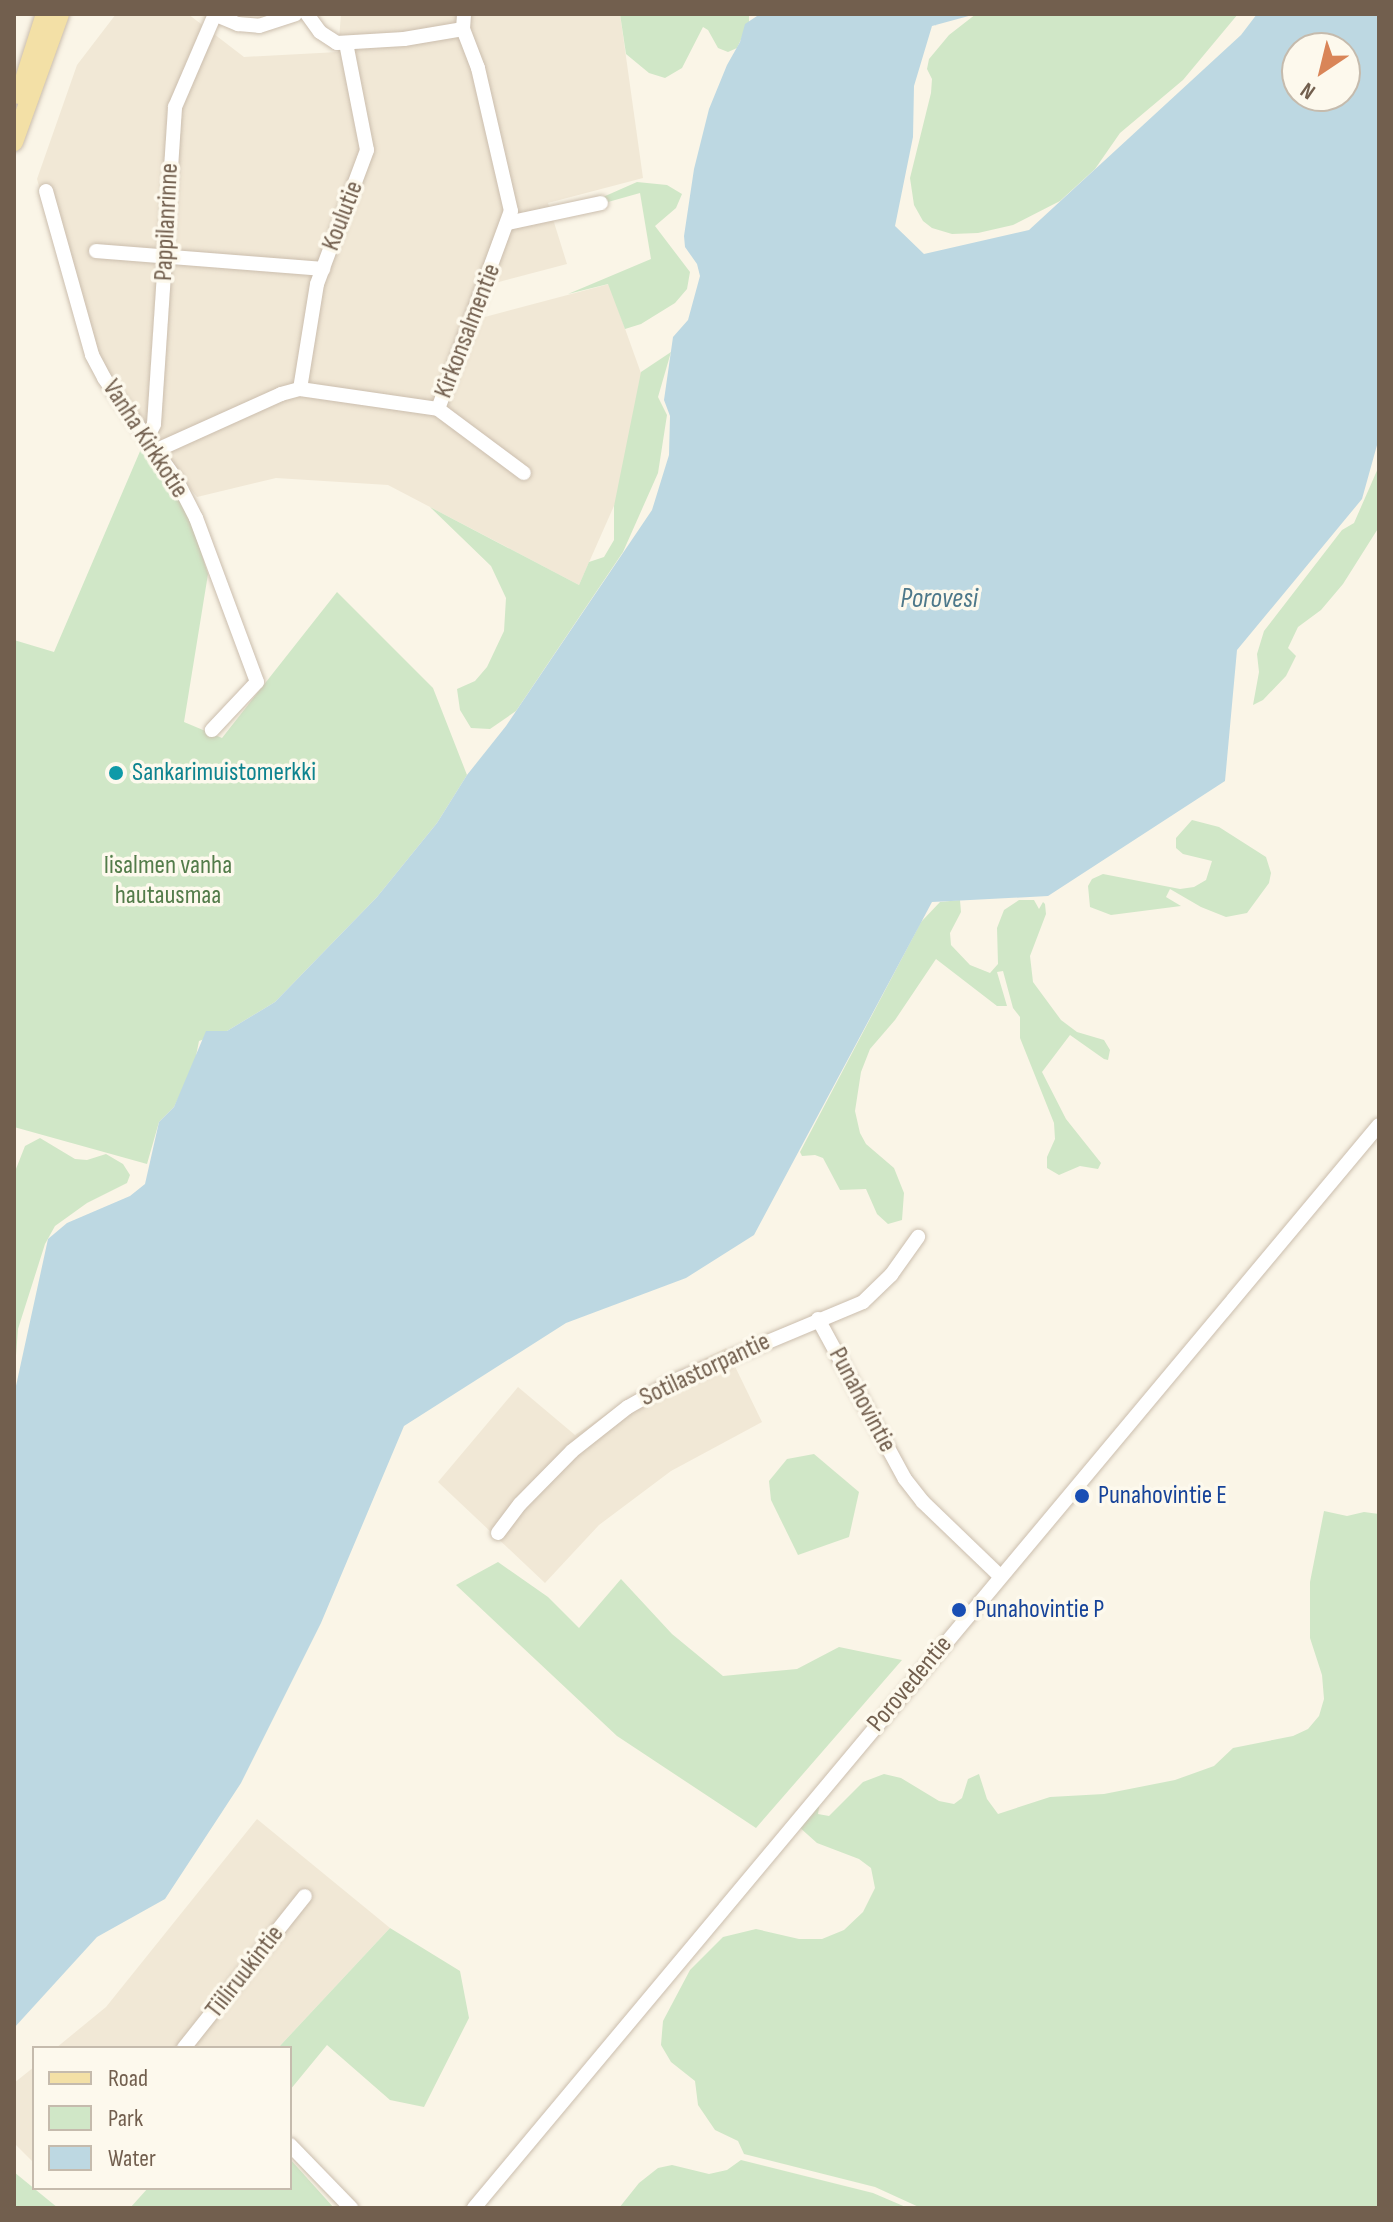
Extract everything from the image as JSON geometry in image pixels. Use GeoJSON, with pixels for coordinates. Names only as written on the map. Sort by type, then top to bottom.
{"type":"FeatureCollection","features":[{"type":"Feature","properties":{"kind":"main road"},"geometry":{"type":"LineString","coordinates":[[14,111],[45,14]]}},
{"type":"Feature","properties":{"kind":"main road"},"geometry":{"type":"LineString","coordinates":[[14,142],[60,14]]}},
{"type":"Feature","properties":{"kind":"street"},"geometry":{"type":"LineString","coordinates":[[214,14],[238,24],[259,26],[295,14]]}},
{"type":"Feature","properties":{"kind":"street","name":"Pappilanrinne"},"geometry":{"type":"LineString","coordinates":[[148,437],[154,424],[175,107],[214,14]]}},
{"type":"Feature","properties":{"kind":"street"},"geometry":{"type":"LineString","coordinates":[[307,14],[328,39],[346,43],[464,22]]}},
{"type":"Feature","properties":{"kind":"street","name":"Kirkonsalmentie"},"geometry":{"type":"LineString","coordinates":[[157,450],[281,394],[300,389],[438,409],[508,223],[510,197],[464,22]]}},
{"type":"Feature","properties":{"kind":"street","name":"Koulutie"},"geometry":{"type":"LineString","coordinates":[[300,389],[314,299],[367,150],[346,43]]}},
{"type":"Feature","properties":{"kind":"street","name":"Vanha Kirkkotie"},"geometry":{"type":"LineString","coordinates":[[46,191],[92,355],[104,378],[157,450],[196,518],[257,682],[212,730]]}},
{"type":"Feature","properties":{"kind":"street"},"geometry":{"type":"LineString","coordinates":[[508,223],[601,203]]}},
{"type":"Feature","properties":{"kind":"street"},"geometry":{"type":"LineString","coordinates":[[96,251],[323,269]]}},
{"type":"Feature","properties":{"kind":"street"},"geometry":{"type":"LineString","coordinates":[[438,409],[524,473]]}},
{"type":"Feature","properties":{"kind":"street","name":"Porovedentie"},"geometry":{"type":"LineString","coordinates":[[474,2208],[1379,1125]]}},
{"type":"Feature","properties":{"kind":"street","name":"Punahovintie"},"geometry":{"type":"LineString","coordinates":[[918,1237],[891,1275],[863,1302],[818,1319],[905,1479],[923,1502],[1000,1576]]}},
{"type":"Feature","properties":{"kind":"street","name":"Sotilastorpantie"},"geometry":{"type":"LineString","coordinates":[[498,1533],[520,1504],[572,1451],[628,1407],[672,1382],[818,1319]]}},
{"type":"Feature","properties":{"kind":"street","name":"Tiiliruukintie"},"geometry":{"type":"LineString","coordinates":[[193,2045],[305,1896]]}},
{"type":"Feature","properties":{"kind":"street"},"geometry":{"type":"LineString","coordinates":[[292,2147],[351,2208]]}},
{"type":"Feature","properties":{"kind":"shaded area"},"geometry":{"type":"Polygon","coordinates":[[[116,14],[188,14],[244,57],[338,52],[341,14],[620,14],[643,178],[548,203],[567,264],[495,283],[481,318],[609,284],[642,376],[617,499],[579,585],[388,485],[276,478],[197,497],[88,360],[37,179],[77,65],[116,14]]]}},
{"type":"Feature","properties":{"kind":"shaded area"},"geometry":{"type":"Polygon","coordinates":[[[726,1348],[762,1422],[671,1471],[599,1525],[545,1583],[438,1482],[518,1387],[575,1435],[637,1393],[726,1348]]]}},
{"type":"Feature","properties":{"kind":"shaded area"},"geometry":{"type":"Polygon","coordinates":[[[257,1819],[390,1928],[280,2046],[58,2046],[106,2007],[257,1819]]]}},
{"type":"Feature","properties":{"kind":"shaded area"},"geometry":{"type":"Polygon","coordinates":[[[32,2069],[32,2161],[14,2143],[14,2083],[32,2069]]]}},
{"type":"Feature","properties":{"kind":"green space"},"geometry":{"type":"Polygon","coordinates":[[[620,14],[749,14],[749,22],[737,48],[728,52],[718,48],[703,27],[682,68],[665,78],[649,73],[626,54],[620,14]]]}},
{"type":"Feature","properties":{"kind":"green space"},"geometry":{"type":"Polygon","coordinates":[[[976,14],[1238,14],[1183,80],[1120,133],[1095,169],[1060,201],[1013,225],[978,233],[952,234],[932,228],[923,221],[914,205],[910,178],[931,93],[932,79],[927,69],[929,59],[949,35],[976,14]]]}},
{"type":"Feature","properties":{"kind":"green space"},"geometry":{"type":"Polygon","coordinates":[[[637,182],[667,185],[682,194],[676,208],[655,226],[690,272],[687,289],[675,303],[641,324],[625,329],[608,284],[568,294],[651,259],[640,193],[608,202],[603,197],[637,182]]]}},
{"type":"Feature","properties":{"kind":"green space"},"geometry":{"type":"Polygon","coordinates":[[[671,352],[658,397],[667,415],[658,473],[623,552],[516,711],[490,729],[471,728],[460,710],[457,689],[475,681],[487,667],[504,631],[506,598],[491,566],[430,507],[579,585],[589,562],[604,557],[614,540],[614,506],[641,372],[671,352]]]}},
{"type":"Feature","properties":{"kind":"green space","name":"Iisalmen vanha hautausmaa"},"geometry":{"type":"Polygon","coordinates":[[[144,442],[189,514],[208,574],[184,722],[222,738],[337,592],[433,688],[467,775],[437,823],[377,897],[275,1002],[227,1031],[199,1041],[194,1066],[174,1107],[159,1122],[147,1164],[14,1127],[14,640],[54,652],[144,442]]]}},
{"type":"Feature","properties":{"kind":"green space"},"geometry":{"type":"Polygon","coordinates":[[[1379,466],[1379,527],[1343,584],[1321,610],[1298,627],[1288,648],[1296,656],[1286,676],[1263,700],[1253,705],[1259,672],[1257,654],[1264,631],[1342,530],[1354,523],[1379,466]]]}},
{"type":"Feature","properties":{"kind":"green space"},"geometry":{"type":"Polygon","coordinates":[[[1192,820],[1219,827],[1266,857],[1271,873],[1269,883],[1247,913],[1226,917],[1170,889],[1166,897],[1181,906],[1111,915],[1090,907],[1088,886],[1092,879],[1103,874],[1180,889],[1194,887],[1206,880],[1212,861],[1183,854],[1176,848],[1176,838],[1192,820]]]}},
{"type":"Feature","properties":{"kind":"green space"},"geometry":{"type":"Polygon","coordinates":[[[960,900],[961,912],[950,933],[951,945],[970,965],[990,973],[998,964],[997,928],[1004,910],[1019,900],[1034,900],[1039,909],[1043,902],[1045,904],[1046,914],[1030,956],[1033,982],[1061,1020],[1077,1032],[1104,1040],[1110,1050],[1108,1060],[1104,1059],[1070,1035],[1042,1072],[1066,1119],[1101,1163],[1098,1169],[1080,1166],[1059,1175],[1047,1168],[1047,1157],[1055,1139],[1054,1123],[1020,1038],[1020,1017],[1013,1008],[1003,971],[997,972],[1007,1006],[997,1006],[936,959],[895,1020],[870,1049],[861,1072],[855,1111],[860,1133],[866,1144],[894,1168],[904,1193],[902,1220],[888,1224],[877,1214],[866,1189],[840,1190],[823,1158],[802,1156],[800,1152],[921,922],[940,902],[960,900]]]}},
{"type":"Feature","properties":{"kind":"green space"},"geometry":{"type":"Polygon","coordinates":[[[40,1138],[75,1159],[87,1160],[106,1154],[123,1164],[130,1175],[127,1183],[87,1203],[55,1226],[45,1244],[18,1329],[14,1382],[14,1174],[25,1146],[40,1138]]]}},
{"type":"Feature","properties":{"kind":"green space"},"geometry":{"type":"Polygon","coordinates":[[[814,1454],[859,1492],[849,1537],[798,1555],[771,1500],[769,1481],[787,1459],[814,1454]]]}},
{"type":"Feature","properties":{"kind":"green space"},"geometry":{"type":"Polygon","coordinates":[[[1324,1511],[1347,1516],[1364,1512],[1379,1514],[1379,2208],[921,2208],[875,2187],[744,2154],[738,2141],[715,2130],[698,2105],[695,2081],[671,2062],[661,2045],[663,2021],[690,1970],[723,1937],[756,1929],[799,1939],[822,1939],[844,1930],[863,1912],[875,1888],[871,1868],[859,1859],[817,1843],[798,1826],[820,1801],[818,1814],[829,1816],[863,1782],[884,1774],[901,1778],[939,1801],[954,1804],[962,1798],[968,1779],[979,1774],[987,1799],[998,1814],[1050,1797],[1104,1794],[1175,1780],[1214,1766],[1233,1748],[1293,1736],[1308,1729],[1319,1716],[1324,1699],[1322,1675],[1310,1638],[1310,1582],[1324,1511]]]}},
{"type":"Feature","properties":{"kind":"green space"},"geometry":{"type":"Polygon","coordinates":[[[498,1562],[548,1597],[579,1628],[621,1579],[672,1634],[723,1676],[797,1669],[839,1647],[902,1660],[756,1828],[617,1736],[456,1585],[498,1562]]]}},
{"type":"Feature","properties":{"kind":"green space"},"geometry":{"type":"Polygon","coordinates":[[[390,1928],[460,1971],[469,2018],[424,2107],[390,2100],[327,2045],[292,2088],[292,2046],[280,2046],[390,1928]]]}},
{"type":"Feature","properties":{"kind":"green space"},"geometry":{"type":"Polygon","coordinates":[[[741,2160],[873,2193],[908,2208],[619,2208],[639,2183],[658,2168],[672,2165],[709,2174],[727,2170],[741,2160]]]}},
{"type":"Feature","properties":{"kind":"green space"},"geometry":{"type":"Polygon","coordinates":[[[292,2161],[334,2208],[130,2208],[146,2190],[292,2190],[292,2161]]]}},
{"type":"Feature","properties":{"kind":"green space"},"geometry":{"type":"Polygon","coordinates":[[[14,2172],[32,2190],[58,2208],[14,2208],[14,2172]]]}},
{"type":"Feature","properties":{"kind":"water","name":"Porovesi"},"geometry":{"type":"Polygon","coordinates":[[[760,14],[976,14],[932,26],[914,86],[913,137],[895,226],[924,254],[1029,230],[1241,35],[1257,14],[1379,14],[1379,438],[1362,499],[1237,650],[1225,781],[1048,896],[932,902],[754,1235],[686,1278],[566,1323],[404,1426],[321,1623],[241,1783],[165,1899],[97,1937],[14,2028],[14,1395],[48,1239],[67,1223],[130,1196],[145,1184],[159,1122],[174,1107],[206,1031],[227,1031],[275,1002],[377,897],[437,823],[467,775],[506,726],[652,510],[669,455],[670,416],[664,400],[673,337],[688,320],[700,276],[697,264],[685,247],[684,236],[694,169],[709,109],[740,42],[745,24],[760,14]]]}},
{"type":"Feature","properties":{"kind":"place","name":"Sankarimuistomerkki"},"geometry":{"type":"Point","coordinates":[116,773]}},
{"type":"Feature","properties":{"kind":"place","name":"Punahovintie E"},"geometry":{"type":"Point","coordinates":[1082,1496]}},
{"type":"Feature","properties":{"kind":"place","name":"Punahovintie P"},"geometry":{"type":"Point","coordinates":[959,1610]}}]}
